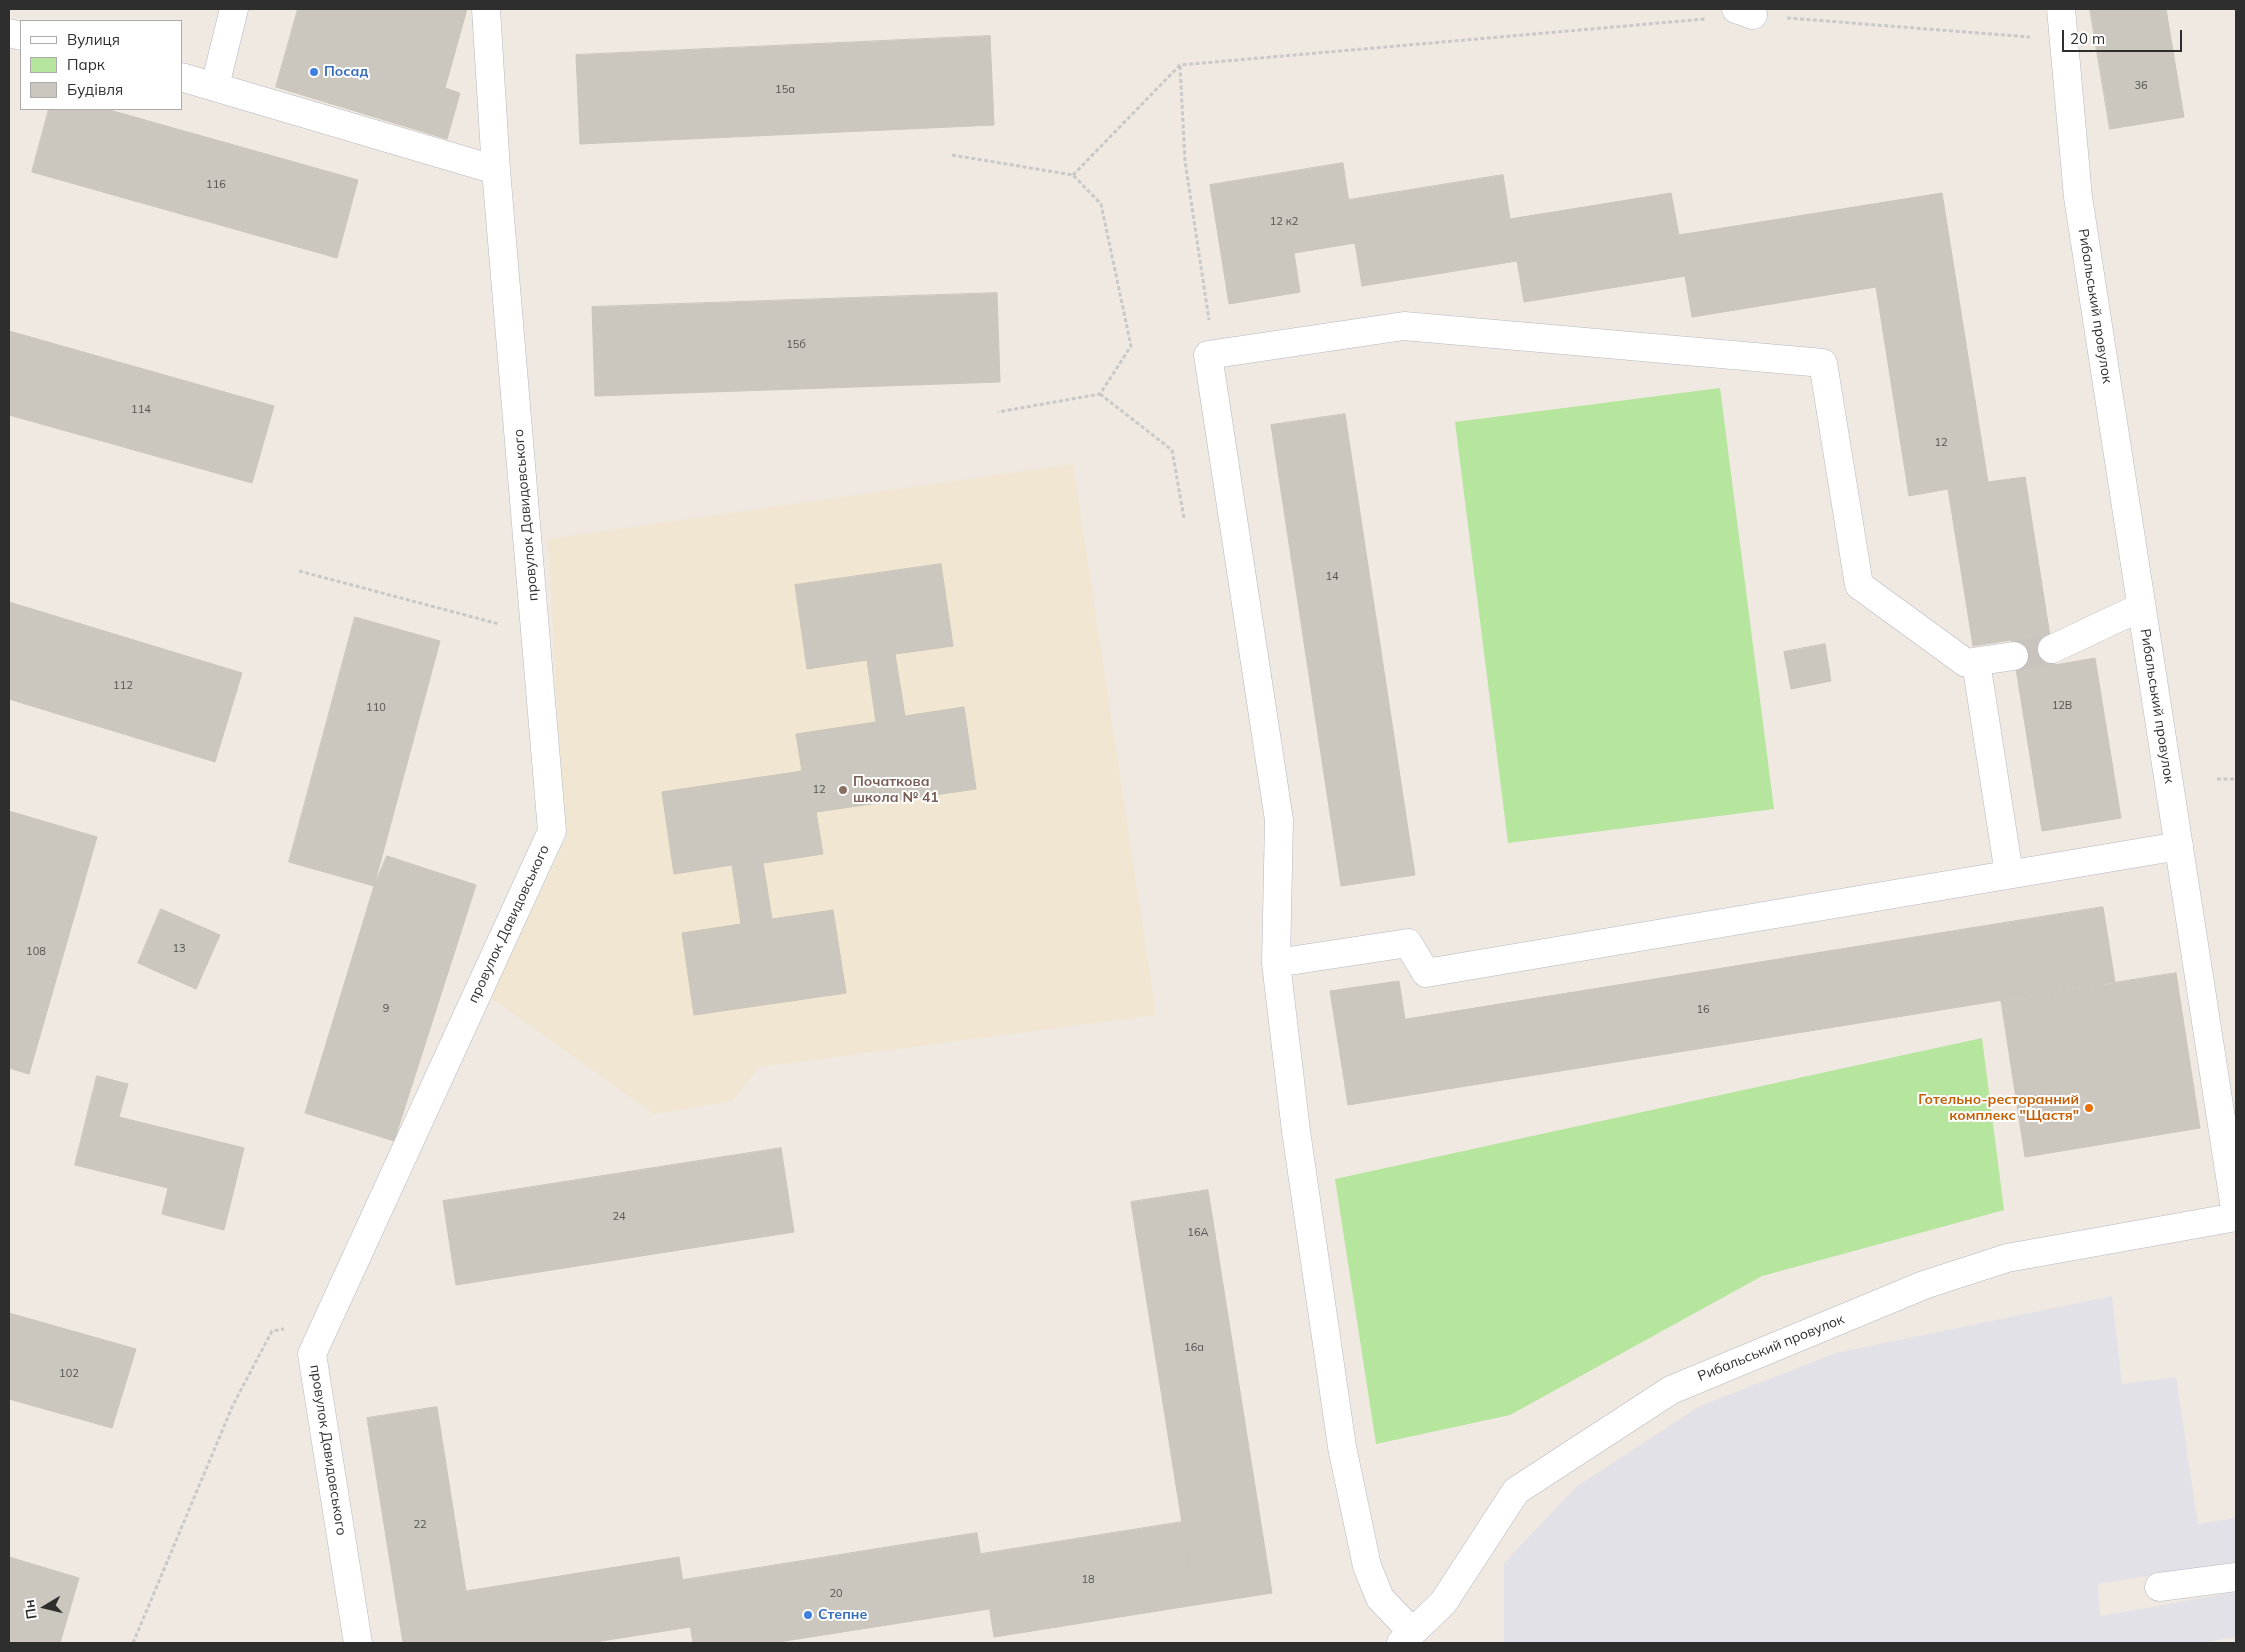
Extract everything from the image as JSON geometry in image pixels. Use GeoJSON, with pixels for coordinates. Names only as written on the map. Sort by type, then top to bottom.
{"type":"FeatureCollection","features":[{"type":"Feature","properties":{"kind":"street"},"geometry":{"type":"LineString","coordinates":[[215,86],[234,9]]}},
{"type":"Feature","properties":{"kind":"street","name":"провулок Давидовського"},"geometry":{"type":"LineString","coordinates":[[358,1643],[312,1354],[552,831],[496,170],[486,9]]}},
{"type":"Feature","properties":{"kind":"street","name":"Рибальський провулок"},"geometry":{"type":"LineString","coordinates":[[1406,1638],[1443,1603],[1516,1491],[1671,1390],[1924,1285],[2007,1258],[2236,1216],[2078,196],[2061,9]]}},
{"type":"Feature","properties":{"kind":"street"},"geometry":{"type":"LineString","coordinates":[[182,77],[496,170]]}},
{"type":"Feature","properties":{"kind":"street"},"geometry":{"type":"LineString","coordinates":[[1406,1638],[1380,1598],[1367,1566],[1342,1447],[1296,1131],[1276,963],[1279,820],[1208,355],[1404,326],[1823,363],[1858,585],[1966,663],[2014,656]]}},
{"type":"Feature","properties":{"kind":"street"},"geometry":{"type":"LineString","coordinates":[[2052,649],[2141,607]]}},
{"type":"Feature","properties":{"kind":"street"},"geometry":{"type":"LineString","coordinates":[[1976,662],[2009,874]]}},
{"type":"Feature","properties":{"kind":"street"},"geometry":{"type":"LineString","coordinates":[[1276,963],[1408,943],[1426,973],[2179,846]]}},
{"type":"Feature","properties":{"kind":"street"},"geometry":{"type":"LineString","coordinates":[[2158,1587],[2236,1577]]}},
{"type":"Feature","properties":{"kind":"path"},"geometry":{"type":"LineString","coordinates":[[1073,175],[1180,65],[1744,12],[2065,40]]}},
{"type":"Feature","properties":{"kind":"path"},"geometry":{"type":"LineString","coordinates":[[1180,65],[1185,161],[1208,319],[1228,352]]}},
{"type":"Feature","properties":{"kind":"path"},"geometry":{"type":"LineString","coordinates":[[952,155],[1073,175],[1102,204],[1131,346],[1100,394],[998,412]]}},
{"type":"Feature","properties":{"kind":"path"},"geometry":{"type":"LineString","coordinates":[[1100,394],[1172,450],[1184,518]]}},
{"type":"Feature","properties":{"kind":"path"},"geometry":{"type":"LineString","coordinates":[[299,571],[536,634]]}},
{"type":"Feature","properties":{"kind":"path"},"geometry":{"type":"LineString","coordinates":[[2217,779],[2236,779]]}},
{"type":"Feature","properties":{"kind":"path"},"geometry":{"type":"LineString","coordinates":[[133,1643],[233,1405],[272,1332],[328,1320]]}},
{"type":"Feature","properties":{"kind":"shaded area","name":"Початкова школа № 41"},"geometry":{"type":"Polygon","coordinates":[[[1073,464],[1156,1015],[759,1067],[732,1101],[654,1114],[490,997],[567,837],[559,744],[548,539],[1073,464]]]}},
{"type":"Feature","properties":{"kind":"shaded area"},"geometry":{"type":"Polygon","coordinates":[[[2112,1296],[2122,1384],[2176,1377],[2198,1524],[2236,1518],[2236,1562],[2098,1584],[2100,1616],[2236,1592],[2236,1637],[2201,1643],[1504,1643],[1504,1563],[1576,1487],[1700,1406],[1836,1353],[2112,1296]]]}},
{"type":"Feature","properties":{"kind":"green space"},"geometry":{"type":"Polygon","coordinates":[[[1720,388],[1774,809],[1508,843],[1455,422],[1720,388]]]}},
{"type":"Feature","properties":{"kind":"green space"},"geometry":{"type":"Polygon","coordinates":[[[1982,1038],[2004,1210],[1762,1276],[1510,1415],[1376,1444],[1335,1179],[1982,1038]]]}},
{"type":"Feature","properties":{"kind":"building"},"geometry":{"type":"Polygon","coordinates":[[[298,9],[467,9],[445,88],[460,93],[447,139],[276,87],[298,9]]]}},
{"type":"Feature","properties":{"kind":"building"},"geometry":{"type":"Polygon","coordinates":[[[2090,9],[2166,9],[2184,117],[2110,129],[2090,9]]]}},
{"type":"Feature","properties":{"kind":"building"},"geometry":{"type":"Polygon","coordinates":[[[990,36],[994,125],[580,144],[576,55],[990,36]]]}},
{"type":"Feature","properties":{"kind":"building"},"geometry":{"type":"Polygon","coordinates":[[[49,110],[110,110],[358,180],[337,258],[32,172],[49,110]]]}},
{"type":"Feature","properties":{"kind":"building"},"geometry":{"type":"Polygon","coordinates":[[[1343,163],[1355,243],[1294,253],[1300,292],[1229,304],[1210,185],[1343,163]]]}},
{"type":"Feature","properties":{"kind":"building"},"geometry":{"type":"Polygon","coordinates":[[[1503,175],[1510,219],[1671,193],[1679,235],[1942,193],[1988,482],[2025,477],[2052,649],[2014,656],[2011,640],[1973,646],[1948,489],[1909,496],[1876,287],[1692,317],[1685,276],[1524,302],[1517,261],[1362,286],[1348,200],[1503,175]]]}},
{"type":"Feature","properties":{"kind":"building"},"geometry":{"type":"Polygon","coordinates":[[[997,293],[1000,382],[595,396],[592,307],[997,293]]]}},
{"type":"Feature","properties":{"kind":"building"},"geometry":{"type":"Polygon","coordinates":[[[9,331],[274,406],[252,483],[9,415],[9,331]]]}},
{"type":"Feature","properties":{"kind":"building"},"geometry":{"type":"Polygon","coordinates":[[[1345,414],[1415,875],[1341,886],[1271,425],[1345,414]]]}},
{"type":"Feature","properties":{"kind":"building"},"geometry":{"type":"Polygon","coordinates":[[[941,564],[953,646],[895,654],[905,716],[964,707],[976,789],[816,812],[823,854],[763,863],[772,919],[833,910],[846,993],[694,1015],[682,933],[741,924],[732,865],[674,874],[662,792],[802,771],[796,734],[876,722],[867,660],[807,669],[795,585],[941,564]]]}},
{"type":"Feature","properties":{"kind":"building"},"geometry":{"type":"Polygon","coordinates":[[[9,602],[242,673],[215,762],[9,699],[9,602]]]}},
{"type":"Feature","properties":{"kind":"building"},"geometry":{"type":"Polygon","coordinates":[[[355,617],[440,641],[374,886],[289,862],[355,617]]]}},
{"type":"Feature","properties":{"kind":"building"},"geometry":{"type":"Polygon","coordinates":[[[1825,644],[1831,681],[1791,689],[1784,652],[1825,644]]]}},
{"type":"Feature","properties":{"kind":"building"},"geometry":{"type":"Polygon","coordinates":[[[2052,649],[2055,665],[2095,658],[2121,818],[2042,831],[2014,656],[2052,649]]]}},
{"type":"Feature","properties":{"kind":"building"},"geometry":{"type":"Polygon","coordinates":[[[9,811],[97,837],[29,1074],[9,1068],[9,811]]]}},
{"type":"Feature","properties":{"kind":"building"},"geometry":{"type":"Polygon","coordinates":[[[387,856],[476,885],[394,1141],[305,1113],[374,886],[387,856]]]}},
{"type":"Feature","properties":{"kind":"building"},"geometry":{"type":"Polygon","coordinates":[[[2103,907],[2115,982],[1348,1105],[1330,991],[1399,981],[1405,1019],[2103,907]]]}},
{"type":"Feature","properties":{"kind":"building"},"geometry":{"type":"Polygon","coordinates":[[[161,909],[220,935],[196,989],[138,963],[161,909]]]}},
{"type":"Feature","properties":{"kind":"building"},"geometry":{"type":"Polygon","coordinates":[[[2176,973],[2200,1128],[2025,1157],[2001,1001],[2176,973]]]}},
{"type":"Feature","properties":{"kind":"building"},"geometry":{"type":"Polygon","coordinates":[[[97,1076],[128,1084],[119,1117],[244,1148],[224,1230],[162,1214],[168,1188],[75,1165],[97,1076]]]}},
{"type":"Feature","properties":{"kind":"building"},"geometry":{"type":"Polygon","coordinates":[[[781,1148],[794,1232],[456,1285],[443,1201],[781,1148]]]}},
{"type":"Feature","properties":{"kind":"building"},"geometry":{"type":"Polygon","coordinates":[[[1208,1190],[1272,1593],[1195,1605],[1131,1202],[1208,1190]]]}},
{"type":"Feature","properties":{"kind":"building"},"geometry":{"type":"Polygon","coordinates":[[[9,1313],[136,1349],[112,1428],[9,1399],[9,1313]]]}},
{"type":"Feature","properties":{"kind":"building"},"geometry":{"type":"Polygon","coordinates":[[[437,1407],[466,1591],[679,1557],[690,1627],[589,1643],[403,1643],[367,1418],[437,1407]]]}},
{"type":"Feature","properties":{"kind":"building"},"geometry":{"type":"Polygon","coordinates":[[[1182,1522],[1195,1605],[994,1637],[981,1554],[1182,1522]]]}},
{"type":"Feature","properties":{"kind":"building"},"geometry":{"type":"Polygon","coordinates":[[[977,1533],[989,1609],[772,1643],[693,1643],[683,1580],[977,1533]]]}},
{"type":"Feature","properties":{"kind":"building"},"geometry":{"type":"Polygon","coordinates":[[[9,1557],[79,1578],[60,1643],[9,1643],[9,1557]]]}},
{"type":"Feature","properties":{"kind":"tunnel"},"geometry":{"type":"LineString","coordinates":[[2014,656],[2052,649]]}},
{"type":"Feature","properties":{"kind":"place","name":"Посад"},"geometry":{"type":"Point","coordinates":[314,72]}},
{"type":"Feature","properties":{"kind":"place","name":"Початкова школа № 41"},"geometry":{"type":"Point","coordinates":[843,790]}},
{"type":"Feature","properties":{"kind":"place","name":"Готельно-ресторанний комплекс \"Щастя\""},"geometry":{"type":"Point","coordinates":[2089,1108]}},
{"type":"Feature","properties":{"kind":"place","name":"Степне"},"geometry":{"type":"Point","coordinates":[808,1615]}}]}
